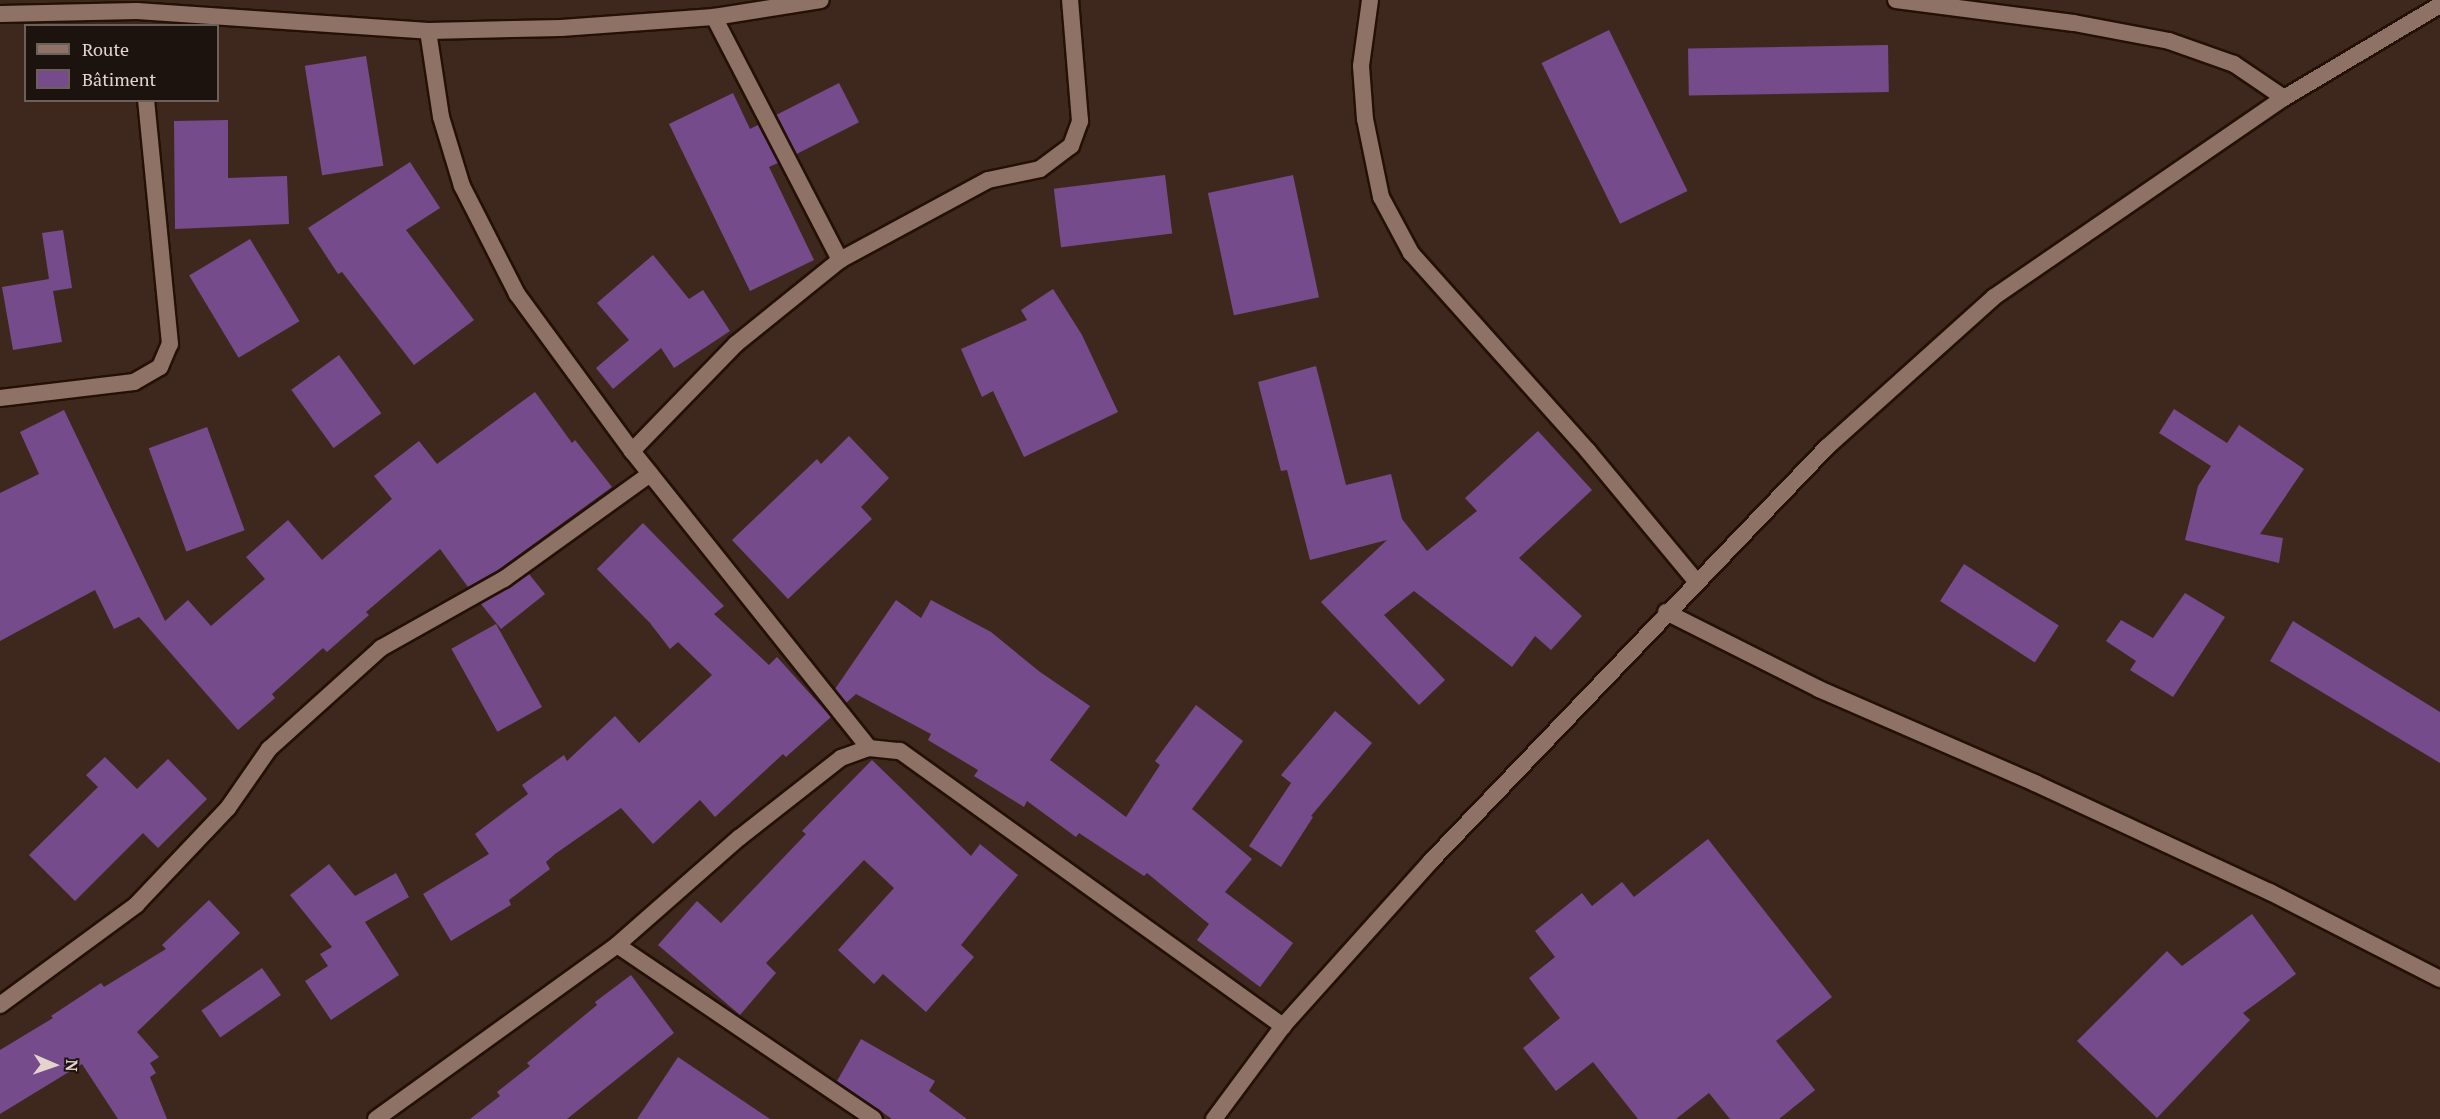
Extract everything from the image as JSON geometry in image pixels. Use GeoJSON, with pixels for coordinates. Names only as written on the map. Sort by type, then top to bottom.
{"type":"FeatureCollection","features":[{"type":"Feature","properties":{"kind":"street"},"geometry":{"type":"LineString","coordinates":[[0,14],[428,31],[561,28],[714,17],[821,0]]}},
{"type":"Feature","properties":{"kind":"street"},"geometry":{"type":"LineString","coordinates":[[632,451],[736,344],[840,261],[988,180],[1040,169],[1071,146],[1080,121],[1070,0]]}},
{"type":"Feature","properties":{"kind":"street"},"geometry":{"type":"LineString","coordinates":[[1370,0],[1361,66],[1365,119],[1381,197],[1411,254],[1588,451],[1696,581]]}},
{"type":"Feature","properties":{"kind":"street"},"geometry":{"type":"LineString","coordinates":[[1896,0],[2074,23],[2169,41],[2234,64],[2284,98]]}},
{"type":"Feature","properties":{"kind":"street"},"geometry":{"type":"LineString","coordinates":[[1214,1119],[1282,1026],[1431,861],[1666,612],[1827,447],[1994,297],[2284,98],[2440,5]]}},
{"type":"Feature","properties":{"kind":"street"},"geometry":{"type":"LineString","coordinates":[[714,17],[840,261]]}},
{"type":"Feature","properties":{"kind":"street"},"geometry":{"type":"LineString","coordinates":[[428,31],[441,117],[462,186],[517,294],[632,451],[869,748]]}},
{"type":"Feature","properties":{"kind":"street"},"geometry":{"type":"LineString","coordinates":[[0,398],[134,382],[160,367],[170,344],[146,102]]}},
{"type":"Feature","properties":{"kind":"street"},"geometry":{"type":"LineString","coordinates":[[0,1005],[136,905],[228,808],[269,749],[381,648],[504,579],[650,474]]}},
{"type":"Feature","properties":{"kind":"street"},"geometry":{"type":"LineString","coordinates":[[1666,612],[1819,689],[2035,783],[2270,892],[2440,979]]}},
{"type":"Feature","properties":{"kind":"street"},"geometry":{"type":"LineString","coordinates":[[376,1119],[617,945],[748,831],[841,758],[869,748],[900,751],[1282,1026]]}},
{"type":"Feature","properties":{"kind":"street"},"geometry":{"type":"LineString","coordinates":[[617,945],[874,1119]]}},
{"type":"Feature","properties":{"kind":"building"},"geometry":{"type":"Polygon","coordinates":[[[1609,30],[1687,191],[1620,224],[1542,63],[1609,30]]]}},
{"type":"Feature","properties":{"kind":"building"},"geometry":{"type":"Polygon","coordinates":[[[1888,45],[1889,92],[1689,95],[1688,48],[1888,45]]]}},
{"type":"Feature","properties":{"kind":"building"},"geometry":{"type":"Polygon","coordinates":[[[366,56],[383,166],[322,175],[305,66],[366,56]]]}},
{"type":"Feature","properties":{"kind":"building"},"geometry":{"type":"Polygon","coordinates":[[[839,83],[859,122],[797,154],[777,115],[839,83]]]}},
{"type":"Feature","properties":{"kind":"building"},"geometry":{"type":"Polygon","coordinates":[[[733,93],[750,129],[758,125],[778,163],[769,167],[814,260],[750,291],[669,124],[733,93]]]}},
{"type":"Feature","properties":{"kind":"building"},"geometry":{"type":"Polygon","coordinates":[[[228,120],[228,178],[287,176],[289,224],[175,229],[174,121],[228,120]]]}},
{"type":"Feature","properties":{"kind":"building"},"geometry":{"type":"Polygon","coordinates":[[[410,162],[440,208],[406,230],[474,320],[414,365],[342,272],[338,274],[308,228],[410,162]]]}},
{"type":"Feature","properties":{"kind":"building"},"geometry":{"type":"Polygon","coordinates":[[[1165,175],[1172,234],[1061,247],[1054,189],[1165,175]]]}},
{"type":"Feature","properties":{"kind":"building"},"geometry":{"type":"Polygon","coordinates":[[[1293,175],[1319,297],[1234,315],[1208,193],[1293,175]]]}},
{"type":"Feature","properties":{"kind":"building"},"geometry":{"type":"Polygon","coordinates":[[[63,230],[72,288],[53,291],[62,342],[13,350],[2,287],[49,279],[42,233],[63,230]]]}},
{"type":"Feature","properties":{"kind":"building"},"geometry":{"type":"Polygon","coordinates":[[[250,239],[299,321],[239,358],[189,276],[250,239]]]}},
{"type":"Feature","properties":{"kind":"building"},"geometry":{"type":"Polygon","coordinates":[[[653,255],[689,299],[703,290],[730,331],[674,368],[661,348],[613,389],[596,368],[629,340],[597,303],[653,255]]]}},
{"type":"Feature","properties":{"kind":"building"},"geometry":{"type":"Polygon","coordinates":[[[1053,289],[1082,335],[1118,412],[1024,457],[993,391],[982,397],[961,349],[1027,320],[1021,310],[1053,289]]]}},
{"type":"Feature","properties":{"kind":"building"},"geometry":{"type":"Polygon","coordinates":[[[339,355],[381,413],[334,448],[291,390],[339,355]]]}},
{"type":"Feature","properties":{"kind":"building"},"geometry":{"type":"Polygon","coordinates":[[[1316,366],[1346,485],[1391,474],[1402,519],[1427,551],[1477,511],[1465,498],[1538,431],[1592,490],[1519,558],[1582,616],[1551,650],[1535,636],[1512,667],[1414,591],[1384,615],[1445,680],[1419,705],[1321,602],[1387,540],[1310,560],[1287,470],[1281,471],[1258,382],[1316,366]]]}},
{"type":"Feature","properties":{"kind":"building"},"geometry":{"type":"Polygon","coordinates":[[[535,392],[572,443],[575,440],[612,487],[498,570],[468,587],[440,549],[366,612],[369,615],[327,652],[323,648],[272,694],[275,698],[238,730],[139,617],[114,629],[95,590],[0,641],[0,493],[39,474],[20,432],[64,410],[165,621],[188,600],[211,626],[265,579],[246,557],[288,520],[322,560],[392,499],[374,476],[419,441],[437,464],[535,392]]]}},
{"type":"Feature","properties":{"kind":"building"},"geometry":{"type":"Polygon","coordinates":[[[2174,409],[2227,443],[2239,425],[2304,469],[2260,534],[2283,538],[2279,563],[2185,540],[2198,486],[2211,466],[2159,433],[2174,409]]]}},
{"type":"Feature","properties":{"kind":"building"},"geometry":{"type":"Polygon","coordinates":[[[207,427],[245,530],[186,552],[149,448],[207,427]]]}},
{"type":"Feature","properties":{"kind":"building"},"geometry":{"type":"Polygon","coordinates":[[[849,436],[889,478],[861,507],[872,519],[788,599],[732,540],[817,459],[821,464],[849,436]]]}},
{"type":"Feature","properties":{"kind":"building"},"geometry":{"type":"Polygon","coordinates":[[[643,523],[724,606],[714,614],[769,665],[777,657],[831,717],[786,757],[783,754],[715,817],[700,800],[653,844],[621,808],[555,854],[546,862],[550,869],[509,900],[511,905],[451,941],[423,894],[489,854],[475,834],[528,794],[522,785],[564,755],[567,761],[615,716],[639,743],[712,675],[678,642],[670,649],[650,623],[597,569],[643,523]]]}},
{"type":"Feature","properties":{"kind":"building"},"geometry":{"type":"Polygon","coordinates":[[[1964,564],[2059,626],[2035,662],[1940,601],[1964,564]]]}},
{"type":"Feature","properties":{"kind":"building"},"geometry":{"type":"Polygon","coordinates":[[[529,574],[545,594],[501,629],[481,604],[529,574]]]}},
{"type":"Feature","properties":{"kind":"building"},"geometry":{"type":"Polygon","coordinates":[[[2185,593],[2225,617],[2173,697],[2130,670],[2136,661],[2106,641],[2121,620],[2153,638],[2185,593]]]}},
{"type":"Feature","properties":{"kind":"building"},"geometry":{"type":"Polygon","coordinates":[[[896,600],[921,618],[931,600],[991,632],[1040,672],[1090,706],[1050,760],[1126,817],[1160,765],[1155,761],[1196,705],[1243,741],[1192,809],[1252,859],[1225,892],[1293,943],[1260,987],[1197,940],[1209,924],[1147,873],[1144,876],[1079,833],[1076,837],[1027,801],[1024,807],[974,776],[978,770],[928,740],[931,734],[856,694],[846,703],[835,689],[896,600]]]}},
{"type":"Feature","properties":{"kind":"building"},"geometry":{"type":"Polygon","coordinates":[[[2293,621],[2440,712],[2440,763],[2270,661],[2293,621]]]}},
{"type":"Feature","properties":{"kind":"building"},"geometry":{"type":"Polygon","coordinates":[[[496,624],[542,707],[497,732],[451,649],[496,624]]]}},
{"type":"Feature","properties":{"kind":"building"},"geometry":{"type":"Polygon","coordinates":[[[1335,711],[1372,743],[1311,816],[1313,817],[1281,867],[1249,846],[1291,783],[1281,775],[1335,711]]]}},
{"type":"Feature","properties":{"kind":"building"},"geometry":{"type":"Polygon","coordinates":[[[105,757],[137,789],[168,759],[207,799],[158,848],[143,833],[75,901],[29,855],[98,787],[86,775],[105,757]]]}},
{"type":"Feature","properties":{"kind":"building"},"geometry":{"type":"Polygon","coordinates":[[[872,760],[971,856],[980,844],[1018,875],[961,945],[974,957],[926,1012],[883,974],[874,984],[838,950],[894,888],[864,860],[766,963],[776,973],[740,1015],[658,945],[697,901],[721,923],[806,834],[802,831],[872,760]]]}},
{"type":"Feature","properties":{"kind":"building"},"geometry":{"type":"Polygon","coordinates":[[[1708,839],[1832,997],[1776,1041],[1815,1090],[1779,1119],[1730,1119],[1709,1093],[1676,1119],[1638,1119],[1593,1062],[1556,1091],[1523,1048],[1560,1018],[1529,978],[1555,957],[1535,931],[1582,893],[1592,906],[1622,882],[1634,897],[1708,839]]]}},
{"type":"Feature","properties":{"kind":"building"},"geometry":{"type":"Polygon","coordinates":[[[329,864],[355,896],[396,873],[409,897],[365,922],[399,975],[331,1020],[305,981],[328,966],[320,954],[332,947],[290,895],[329,864]]]}},
{"type":"Feature","properties":{"kind":"building"},"geometry":{"type":"Polygon","coordinates":[[[209,900],[240,933],[137,1032],[159,1057],[150,1063],[156,1073],[150,1077],[167,1119],[118,1119],[82,1064],[0,1114],[0,1050],[53,1018],[51,1016],[101,983],[104,987],[166,949],[162,945],[209,900]]]}},
{"type":"Feature","properties":{"kind":"building"},"geometry":{"type":"Polygon","coordinates":[[[2252,914],[2296,974],[2243,1013],[2250,1020],[2157,1118],[2077,1041],[2167,951],[2182,966],[2252,914]]]}},
{"type":"Feature","properties":{"kind":"building"},"geometry":{"type":"Polygon","coordinates":[[[262,968],[281,995],[220,1037],[201,1010],[262,968]]]}},
{"type":"Feature","properties":{"kind":"building"},"geometry":{"type":"Polygon","coordinates":[[[631,975],[674,1033],[567,1119],[470,1119],[500,1096],[497,1092],[530,1066],[527,1063],[597,1005],[595,1002],[631,975]]]}},
{"type":"Feature","properties":{"kind":"building"},"geometry":{"type":"Polygon","coordinates":[[[861,1039],[935,1081],[929,1091],[967,1119],[892,1119],[837,1081],[861,1039]]]}},
{"type":"Feature","properties":{"kind":"building"},"geometry":{"type":"Polygon","coordinates":[[[678,1057],[770,1119],[637,1119],[678,1057]]]}}]}
